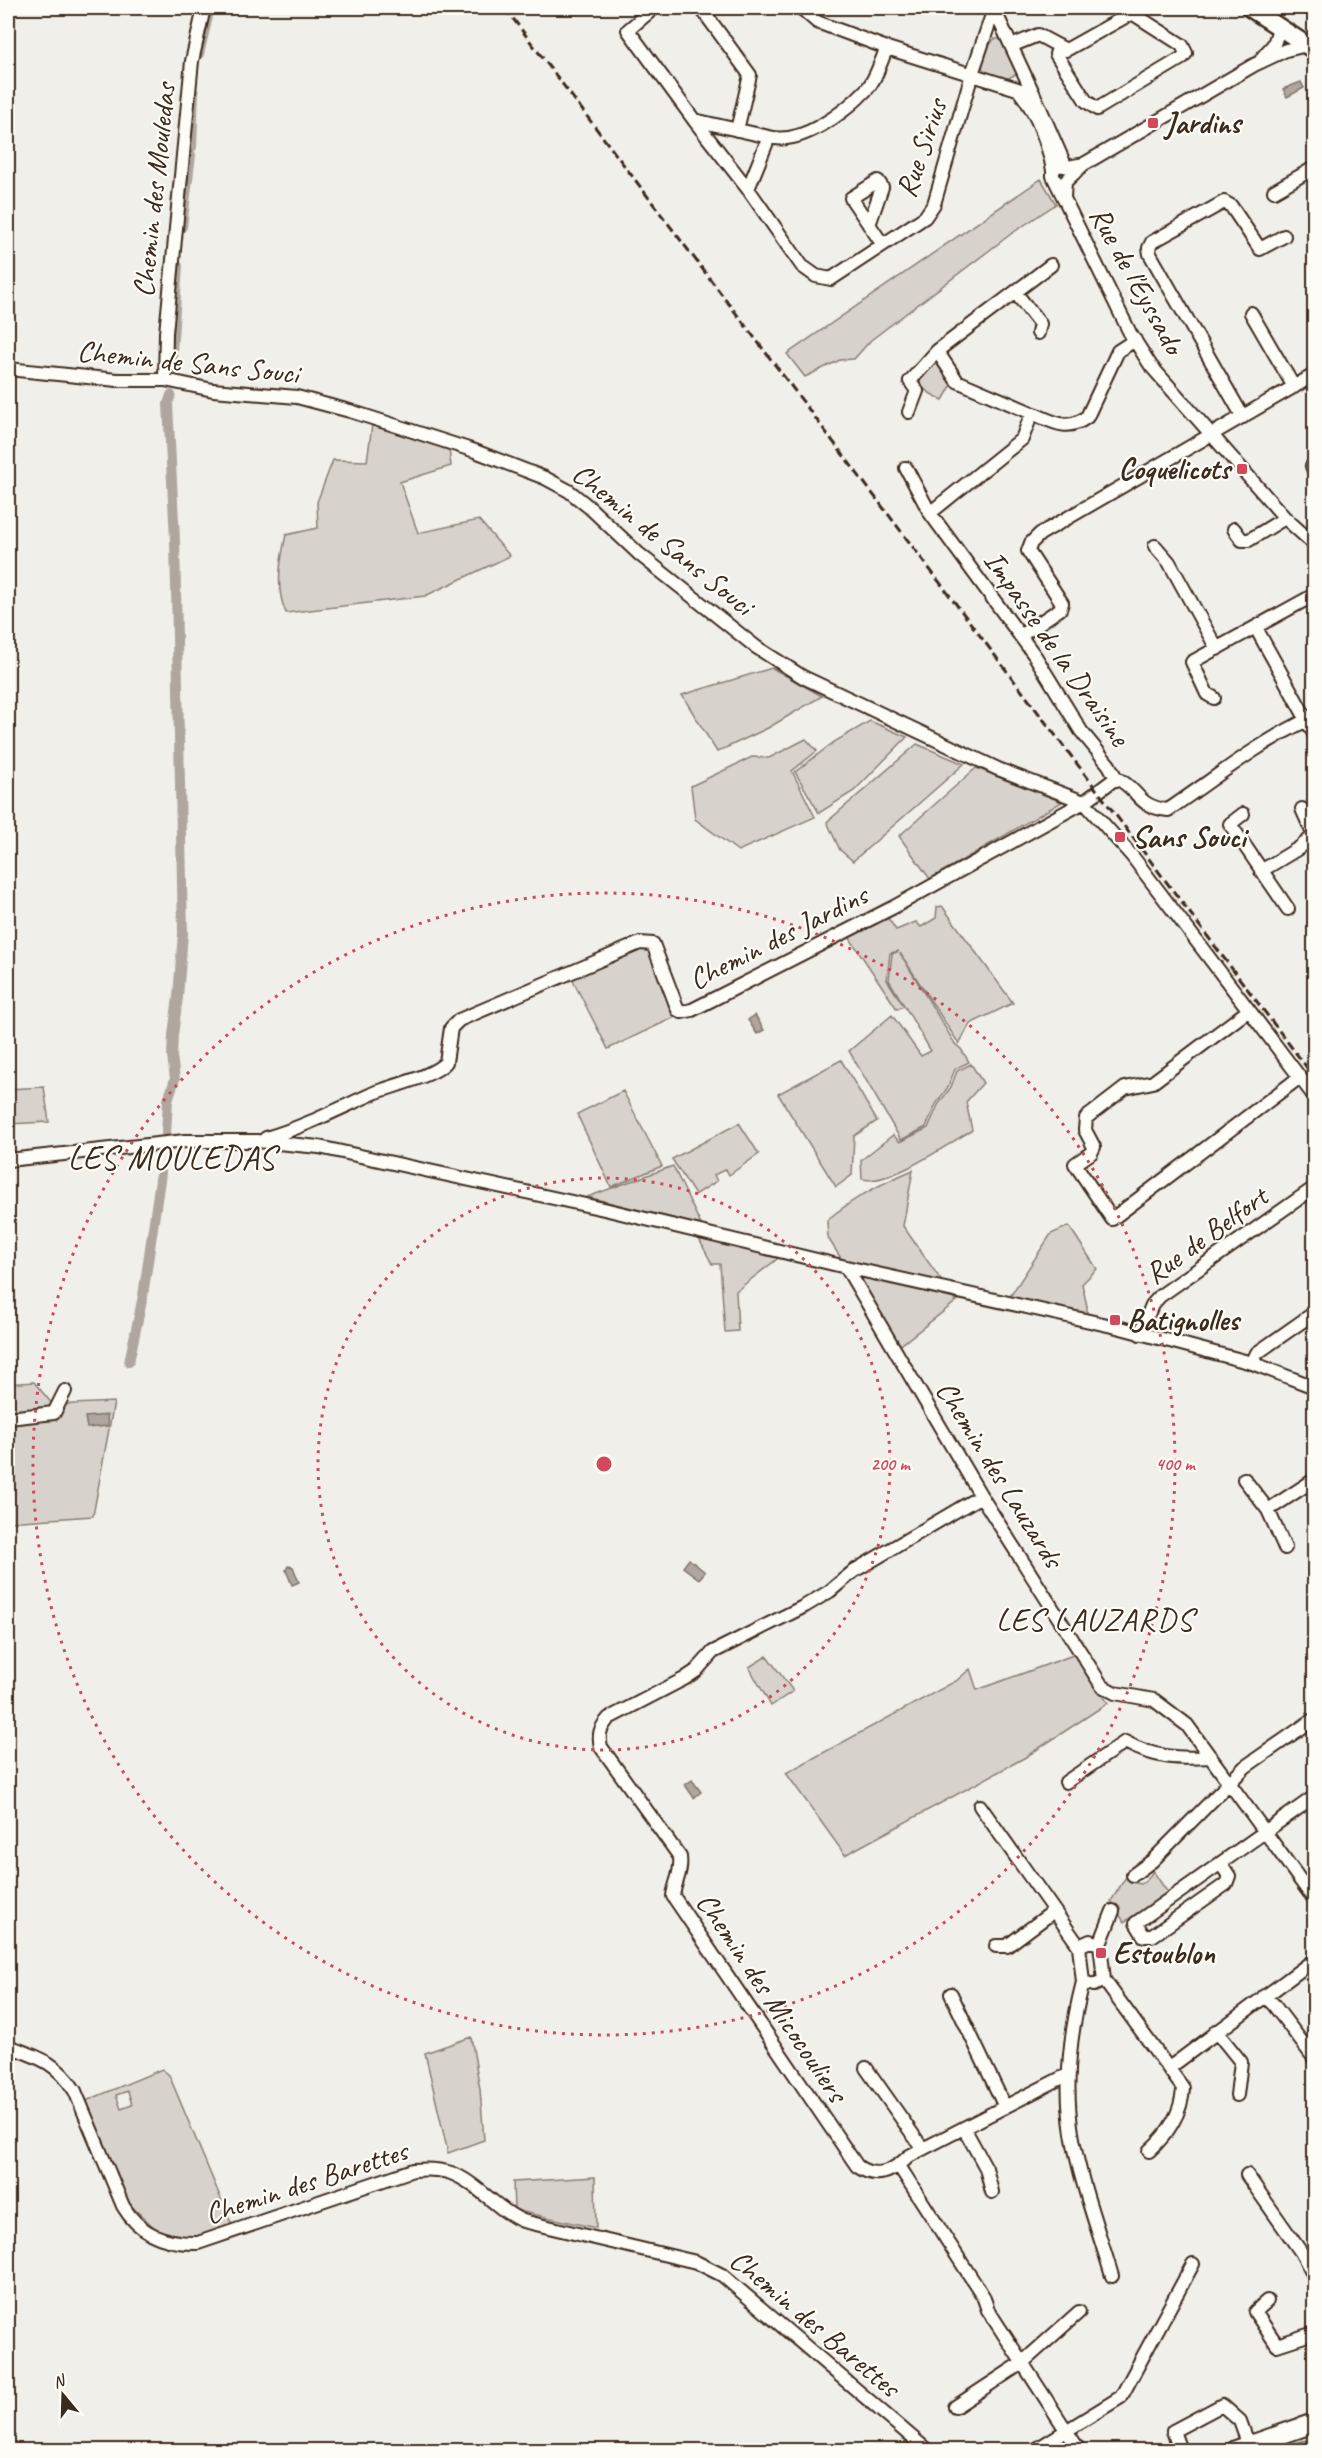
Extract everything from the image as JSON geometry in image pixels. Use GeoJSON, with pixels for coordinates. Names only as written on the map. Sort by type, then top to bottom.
{"type":"FeatureCollection","features":[{"type":"Feature","properties":{"kind":"main road"},"geometry":{"type":"LineString","coordinates":[[1260,9],[1311,47]]}},
{"type":"Feature","properties":{"kind":"main road"},"geometry":{"type":"LineString","coordinates":[[1243,2448],[1314,2423]]}},
{"type":"Feature","properties":{"kind":"street","name":"Chemin des Mouledas"},"geometry":{"type":"LineString","coordinates":[[165,380],[166,322],[192,61],[204,8]]}},
{"type":"Feature","properties":{"kind":"street","name":"Rue Sirius"},"geometry":{"type":"LineString","coordinates":[[654,8],[628,30],[748,189],[802,266],[816,276],[831,279],[925,217],[934,204],[993,8]]}},
{"type":"Feature","properties":{"kind":"street"},"geometry":{"type":"LineString","coordinates":[[700,8],[750,75],[737,130]]}},
{"type":"Feature","properties":{"kind":"street"},"geometry":{"type":"LineString","coordinates":[[801,8],[817,22],[887,48],[1027,92],[1036,99]]}},
{"type":"Feature","properties":{"kind":"street"},"geometry":{"type":"LineString","coordinates":[[993,8],[1036,99],[1063,173]]}},
{"type":"Feature","properties":{"kind":"street"},"geometry":{"type":"LineString","coordinates":[[1011,46],[1038,34],[1059,46],[1066,50],[1132,13],[1182,45],[1186,53],[1182,58],[1097,109],[1086,101],[1056,54],[1059,46]]}},
{"type":"Feature","properties":{"kind":"street"},"geometry":{"type":"LineString","coordinates":[[1254,65],[1274,44],[1280,26]]}},
{"type":"Feature","properties":{"kind":"street"},"geometry":{"type":"LineString","coordinates":[[1063,173],[1084,164],[1254,65],[1286,50],[1311,47]]}},
{"type":"Feature","properties":{"kind":"street"},"geometry":{"type":"LineString","coordinates":[[694,120],[780,140],[801,136],[829,120],[868,88],[887,48]]}},
{"type":"Feature","properties":{"kind":"street"},"geometry":{"type":"LineString","coordinates":[[1004,84],[1016,77],[1021,68]]}},
{"type":"Feature","properties":{"kind":"street"},"geometry":{"type":"LineString","coordinates":[[1018,89],[1028,103],[1046,146],[1063,173]]}},
{"type":"Feature","properties":{"kind":"street"},"geometry":{"type":"LineString","coordinates":[[748,189],[769,137]]}},
{"type":"Feature","properties":{"kind":"street"},"geometry":{"type":"LineString","coordinates":[[1274,191],[1314,168]]}},
{"type":"Feature","properties":{"kind":"street","name":"Rue de l'Eyssado"},"geometry":{"type":"LineString","coordinates":[[1063,173],[1064,198],[1135,340],[1151,366],[1285,518],[1314,544]]}},
{"type":"Feature","properties":{"kind":"street"},"geometry":{"type":"LineString","coordinates":[[1243,417],[1150,254],[1149,248],[1152,242],[1224,202],[1231,207],[1260,249],[1284,236]]}},
{"type":"Feature","properties":{"kind":"street"},"geometry":{"type":"LineString","coordinates":[[869,225],[883,245]]}},
{"type":"Feature","properties":{"kind":"street"},"geometry":{"type":"LineString","coordinates":[[909,412],[917,391],[910,381],[937,351],[1051,265]]}},
{"type":"Feature","properties":{"kind":"street"},"geometry":{"type":"LineString","coordinates":[[1015,292],[1041,324],[1038,333]]}},
{"type":"Feature","properties":{"kind":"street"},"geometry":{"type":"LineString","coordinates":[[1251,313],[1294,387]]}},
{"type":"Feature","properties":{"kind":"street"},"geometry":{"type":"LineString","coordinates":[[937,351],[957,381],[1066,427],[1077,424],[1087,417],[1118,351],[1135,340]]}},
{"type":"Feature","properties":{"kind":"street","name":"Chemin de Sans Souci"},"geometry":{"type":"LineString","coordinates":[[8,369],[117,380],[165,380],[213,390],[297,398],[339,408],[484,454],[545,477],[569,491],[589,507],[639,554],[756,647],[803,677],[998,768],[1084,802]]}},
{"type":"Feature","properties":{"kind":"street"},"geometry":{"type":"LineString","coordinates":[[1020,636],[1060,609],[1062,603],[1028,551],[1031,543],[1040,534],[1314,375]]}},
{"type":"Feature","properties":{"kind":"street"},"geometry":{"type":"LineString","coordinates":[[930,513],[1022,439],[1032,413]]}},
{"type":"Feature","properties":{"kind":"street"},"geometry":{"type":"LineString","coordinates":[[1314,464],[1312,466],[1314,471]]}},
{"type":"Feature","properties":{"kind":"street","name":"Impasse de la Draisine"},"geometry":{"type":"LineString","coordinates":[[906,468],[930,513],[1020,636],[1081,731],[1109,765],[1116,778],[1126,783],[1152,808],[1168,810],[1261,744],[1307,720]]}},
{"type":"Feature","properties":{"kind":"street"},"geometry":{"type":"LineString","coordinates":[[1234,529],[1242,540],[1250,540],[1285,518]]}},
{"type":"Feature","properties":{"kind":"street"},"geometry":{"type":"LineString","coordinates":[[1155,546],[1169,562],[1217,649]]}},
{"type":"Feature","properties":{"kind":"street"},"geometry":{"type":"LineString","coordinates":[[1214,698],[1207,694],[1192,662],[1314,595]]}},
{"type":"Feature","properties":{"kind":"street"},"geometry":{"type":"LineString","coordinates":[[1256,628],[1314,734]]}},
{"type":"Feature","properties":{"kind":"street"},"geometry":{"type":"LineString","coordinates":[[1116,778],[1084,802],[1132,856],[1314,1096]]}},
{"type":"Feature","properties":{"kind":"street","name":"Chemin des Jardins"},"geometry":{"type":"LineString","coordinates":[[257,1141],[295,1130],[329,1113],[443,1065],[446,1062],[451,1028],[459,1020],[640,943],[652,944],[678,1010],[681,1012],[692,1010],[892,908],[1084,802]]}},
{"type":"Feature","properties":{"kind":"street"},"geometry":{"type":"LineString","coordinates":[[1261,870],[1299,848],[1314,836],[1302,809]]}},
{"type":"Feature","properties":{"kind":"street"},"geometry":{"type":"LineString","coordinates":[[1243,814],[1230,824],[1288,909]]}},
{"type":"Feature","properties":{"kind":"street"},"geometry":{"type":"LineString","coordinates":[[1248,1010],[1153,1082],[1125,1088],[1086,1118],[1085,1130],[1094,1147],[1090,1153],[1075,1164],[1112,1219],[1300,1077]]}},
{"type":"Feature","properties":{"kind":"street"},"geometry":{"type":"LineString","coordinates":[[314,1121],[312,1139],[319,1147]]}},
{"type":"Feature","properties":{"kind":"street"},"geometry":{"type":"LineString","coordinates":[[8,1160],[185,1141],[257,1141],[319,1147],[604,1209],[1140,1334],[1252,1363],[1314,1388]]}},
{"type":"Feature","properties":{"kind":"street","name":"Rue de Belfort"},"geometry":{"type":"LineString","coordinates":[[1140,1334],[1152,1305],[1160,1296],[1314,1188]]}},
{"type":"Feature","properties":{"kind":"street","name":"Chemin des Lauzards"},"geometry":{"type":"LineString","coordinates":[[846,1267],[981,1496],[1102,1686],[1115,1693],[1154,1700],[1187,1725],[1314,1899]]}},
{"type":"Feature","properties":{"kind":"street"},"geometry":{"type":"LineString","coordinates":[[1252,1363],[1257,1353],[1314,1313]]}},
{"type":"Feature","properties":{"kind":"street"},"geometry":{"type":"LineString","coordinates":[[8,1418],[54,1413],[65,1391]]}},
{"type":"Feature","properties":{"kind":"street"},"geometry":{"type":"LineString","coordinates":[[1244,1479],[1268,1510],[1285,1548]]}},
{"type":"Feature","properties":{"kind":"street"},"geometry":{"type":"LineString","coordinates":[[1268,1510],[1314,1480]]}},
{"type":"Feature","properties":{"kind":"street","name":"Chemin des Micocouliers"},"geometry":{"type":"LineString","coordinates":[[898,2167],[880,2173],[864,2171],[857,2166],[673,1896],[674,1886],[682,1869],[680,1857],[600,1747],[600,1727],[609,1718],[696,1671],[712,1652],[806,1606],[830,1591],[854,1570],[981,1496]]}},
{"type":"Feature","properties":{"kind":"street"},"geometry":{"type":"LineString","coordinates":[[1133,1875],[1152,1861],[1245,1767],[1314,1719]]}},
{"type":"Feature","properties":{"kind":"street"},"geometry":{"type":"LineString","coordinates":[[1066,1782],[1125,1742],[1145,1753],[1192,1758],[1211,1757]]}},
{"type":"Feature","properties":{"kind":"street"},"geometry":{"type":"LineString","coordinates":[[1221,1864],[1229,1876],[1226,1884],[1152,1936],[1144,1936],[1136,1923],[1314,1797]]}},
{"type":"Feature","properties":{"kind":"street"},"geometry":{"type":"LineString","coordinates":[[980,1806],[1079,1946],[1083,1982],[1074,2015],[1069,2074],[1072,2134],[1081,2173],[1112,2276]]}},
{"type":"Feature","properties":{"kind":"street"},"geometry":{"type":"LineString","coordinates":[[996,1946],[1007,1946],[1054,1911]]}},
{"type":"Feature","properties":{"kind":"street"},"geometry":{"type":"LineString","coordinates":[[1113,1911],[1100,1944],[1104,1980],[1183,2088],[1182,2102],[1165,2137],[1149,2151]]}},
{"type":"Feature","properties":{"kind":"street"},"geometry":{"type":"LineString","coordinates":[[1079,1946],[1090,1941],[1100,1944]]}},
{"type":"Feature","properties":{"kind":"street"},"geometry":{"type":"LineString","coordinates":[[1169,2067],[1314,1960]]}},
{"type":"Feature","properties":{"kind":"street"},"geometry":{"type":"LineString","coordinates":[[1083,1982],[1094,1985],[1104,1980]]}},
{"type":"Feature","properties":{"kind":"street"},"geometry":{"type":"LineString","coordinates":[[951,1994],[1005,2107]]}},
{"type":"Feature","properties":{"kind":"street"},"geometry":{"type":"LineString","coordinates":[[1264,1996],[1274,2004],[1314,2058]]}},
{"type":"Feature","properties":{"kind":"street"},"geometry":{"type":"LineString","coordinates":[[1216,2031],[1241,2062],[1237,2095]]}},
{"type":"Feature","properties":{"kind":"street","name":"Chemin des Barettes"},"geometry":{"type":"LineString","coordinates":[[8,2046],[42,2059],[66,2076],[75,2091],[130,2219],[155,2237],[169,2242],[198,2243],[413,2170],[430,2169],[450,2173],[462,2178],[508,2215],[523,2221],[696,2262],[722,2275],[927,2451]]}},
{"type":"Feature","properties":{"kind":"street"},"geometry":{"type":"LineString","coordinates":[[866,2068],[923,2149]]}},
{"type":"Feature","properties":{"kind":"street"},"geometry":{"type":"LineString","coordinates":[[1069,2074],[909,2156],[898,2167],[983,2296],[988,2310],[1079,2451]]}},
{"type":"Feature","properties":{"kind":"street"},"geometry":{"type":"LineString","coordinates":[[964,2128],[986,2168],[992,2192]]}},
{"type":"Feature","properties":{"kind":"street"},"geometry":{"type":"LineString","coordinates":[[1246,2175],[1301,2252],[1314,2276]]}},
{"type":"Feature","properties":{"kind":"street"},"geometry":{"type":"LineString","coordinates":[[1035,2451],[1121,2397],[1193,2264]]}},
{"type":"Feature","properties":{"kind":"street"},"geometry":{"type":"LineString","coordinates":[[1267,2301],[1255,2312],[1277,2345],[1314,2332]]}},
{"type":"Feature","properties":{"kind":"street"},"geometry":{"type":"LineString","coordinates":[[954,2408],[1022,2363],[1080,2312]]}},
{"type":"Feature","properties":{"kind":"street"},"geometry":{"type":"LineString","coordinates":[[1180,2451],[1168,2433],[1222,2405],[1240,2421],[1243,2448]]}},
{"type":"Feature","properties":{"kind":"shaded area"},"geometry":{"type":"Polygon","coordinates":[[[994,39],[1000,39],[1016,67],[1016,74],[1007,79],[987,75],[982,67],[989,46],[994,39]]]}},
{"type":"Feature","properties":{"kind":"shaded area"},"geometry":{"type":"Polygon","coordinates":[[[1301,82],[1304,88],[1287,97],[1283,89],[1301,82]]]}},
{"type":"Feature","properties":{"kind":"shaded area"},"geometry":{"type":"Polygon","coordinates":[[[1041,179],[1056,204],[1011,234],[871,340],[854,359],[840,360],[805,377],[787,354],[1041,179]]]}},
{"type":"Feature","properties":{"kind":"shaded area"},"geometry":{"type":"Polygon","coordinates":[[[936,359],[954,381],[943,400],[927,392],[920,383],[923,373],[936,359]]]}},
{"type":"Feature","properties":{"kind":"shaded area"},"geometry":{"type":"Polygon","coordinates":[[[372,425],[449,449],[451,466],[400,482],[418,533],[479,520],[510,556],[425,596],[286,613],[281,594],[280,565],[286,535],[318,528],[317,502],[333,460],[367,461],[372,425]]]}},
{"type":"Feature","properties":{"kind":"shaded area"},"geometry":{"type":"Polygon","coordinates":[[[772,668],[822,696],[768,728],[717,752],[682,695],[772,668]]]}},
{"type":"Feature","properties":{"kind":"shaded area"},"geometry":{"type":"Polygon","coordinates":[[[870,721],[907,737],[854,791],[819,813],[795,772],[834,742],[870,721]]]}},
{"type":"Feature","properties":{"kind":"shaded area"},"geometry":{"type":"Polygon","coordinates":[[[806,739],[817,751],[792,771],[815,817],[738,851],[695,819],[691,786],[752,757],[769,758],[806,739]]]}},
{"type":"Feature","properties":{"kind":"shaded area"},"geometry":{"type":"Polygon","coordinates":[[[917,744],[964,764],[853,861],[840,850],[827,822],[917,744]]]}},
{"type":"Feature","properties":{"kind":"shaded area"},"geometry":{"type":"Polygon","coordinates":[[[976,768],[1062,802],[930,879],[899,836],[976,768]]]}},
{"type":"Feature","properties":{"kind":"shaded area"},"geometry":{"type":"Polygon","coordinates":[[[942,906],[1013,1003],[970,1024],[959,1044],[900,953],[955,1044],[969,1062],[955,1069],[926,1127],[901,1140],[849,1051],[892,1015],[921,1056],[931,1051],[889,980],[892,954],[899,951],[890,953],[887,980],[904,1006],[897,1009],[849,937],[886,915],[896,930],[916,922],[921,927],[936,918],[937,907],[942,906]]]}},
{"type":"Feature","properties":{"kind":"shaded area"},"geometry":{"type":"Polygon","coordinates":[[[643,947],[653,951],[675,1017],[608,1049],[571,977],[643,947]]]}},
{"type":"Feature","properties":{"kind":"shaded area"},"geometry":{"type":"Polygon","coordinates":[[[755,1015],[764,1030],[757,1034],[748,1020],[755,1015]]]}},
{"type":"Feature","properties":{"kind":"shaded area"},"geometry":{"type":"Polygon","coordinates":[[[841,1060],[877,1121],[854,1136],[852,1175],[836,1187],[778,1094],[841,1060]]]}},
{"type":"Feature","properties":{"kind":"shaded area"},"geometry":{"type":"Polygon","coordinates":[[[971,1064],[983,1083],[966,1102],[972,1130],[902,1171],[873,1180],[862,1179],[861,1160],[893,1135],[900,1142],[928,1128],[938,1105],[951,1087],[957,1071],[971,1064]]]}},
{"type":"Feature","properties":{"kind":"shaded area"},"geometry":{"type":"Polygon","coordinates":[[[44,1087],[49,1122],[8,1124],[8,1089],[44,1087]]]}},
{"type":"Feature","properties":{"kind":"shaded area"},"geometry":{"type":"Polygon","coordinates":[[[623,1091],[662,1166],[611,1187],[577,1114],[623,1091]]]}},
{"type":"Feature","properties":{"kind":"shaded area"},"geometry":{"type":"Polygon","coordinates":[[[739,1123],[759,1154],[729,1175],[726,1169],[714,1175],[717,1181],[695,1195],[672,1159],[739,1123]]]}},
{"type":"Feature","properties":{"kind":"shaded area"},"geometry":{"type":"Polygon","coordinates":[[[673,1166],[701,1225],[587,1197],[673,1166]]]}},
{"type":"Feature","properties":{"kind":"shaded area"},"geometry":{"type":"Polygon","coordinates":[[[913,1170],[903,1226],[943,1283],[842,1260],[828,1238],[827,1220],[868,1192],[913,1170]]]}},
{"type":"Feature","properties":{"kind":"shaded area"},"geometry":{"type":"Polygon","coordinates":[[[1069,1226],[1097,1269],[1082,1284],[1087,1314],[1009,1298],[1051,1234],[1069,1226]]]}},
{"type":"Feature","properties":{"kind":"shaded area"},"geometry":{"type":"Polygon","coordinates":[[[698,1237],[781,1256],[736,1291],[738,1331],[725,1332],[720,1264],[712,1264],[698,1237]]]}},
{"type":"Feature","properties":{"kind":"shaded area"},"geometry":{"type":"Polygon","coordinates":[[[866,1276],[958,1300],[898,1347],[861,1281],[866,1276]]]}},
{"type":"Feature","properties":{"kind":"shaded area"},"geometry":{"type":"Polygon","coordinates":[[[34,1382],[53,1405],[114,1402],[93,1516],[8,1522],[8,1384],[34,1382]]]}},
{"type":"Feature","properties":{"kind":"shaded area"},"geometry":{"type":"Polygon","coordinates":[[[107,1415],[108,1426],[87,1428],[85,1417],[107,1415]]]}},
{"type":"Feature","properties":{"kind":"shaded area"},"geometry":{"type":"Polygon","coordinates":[[[689,1559],[705,1572],[699,1579],[683,1567],[689,1559]]]}},
{"type":"Feature","properties":{"kind":"shaded area"},"geometry":{"type":"Polygon","coordinates":[[[288,1566],[293,1567],[299,1582],[292,1585],[286,1570],[288,1566]]]}},
{"type":"Feature","properties":{"kind":"shaded area"},"geometry":{"type":"Polygon","coordinates":[[[1076,1654],[1108,1703],[1024,1758],[845,1855],[786,1773],[956,1681],[970,1669],[977,1690],[1076,1654]]]}},
{"type":"Feature","properties":{"kind":"shaded area"},"geometry":{"type":"Polygon","coordinates":[[[767,1656],[793,1691],[771,1706],[749,1667],[767,1656]]]}},
{"type":"Feature","properties":{"kind":"shaded area"},"geometry":{"type":"Polygon","coordinates":[[[692,1780],[701,1792],[694,1798],[685,1785],[692,1780]]]}},
{"type":"Feature","properties":{"kind":"shaded area"},"geometry":{"type":"Polygon","coordinates":[[[1153,1871],[1168,1893],[1124,1922],[1111,1901],[1126,1877],[1131,1882],[1141,1884],[1153,1871]]]}},
{"type":"Feature","properties":{"kind":"shaded area"},"geometry":{"type":"Polygon","coordinates":[[[471,2037],[480,2089],[484,2140],[448,2153],[425,2053],[471,2037]]]}},
{"type":"Feature","properties":{"kind":"shaded area"},"geometry":{"type":"Polygon","coordinates":[[[162,2069],[169,2075],[232,2225],[195,2237],[159,2232],[126,2201],[86,2101],[162,2069]],[[128,2091],[116,2095],[121,2109],[132,2105],[128,2091]]]}},
{"type":"Feature","properties":{"kind":"shaded area"},"geometry":{"type":"Polygon","coordinates":[[[595,2177],[596,2228],[514,2210],[513,2182],[595,2177]]]}},
{"type":"Feature","properties":{"kind":"shaded area"},"geometry":{"type":"Polygon","coordinates":[[[1309,2439],[1312,2448],[1274,2450],[1309,2439]]]}},
{"type":"Feature","properties":{"kind":"waterway"},"geometry":{"type":"LineString","coordinates":[[199,54],[210,8]]}},
{"type":"Feature","properties":{"kind":"waterway"},"geometry":{"type":"LineString","coordinates":[[192,147],[194,93]]}},
{"type":"Feature","properties":{"kind":"waterway"},"geometry":{"type":"LineString","coordinates":[[182,227],[191,155]]}},
{"type":"Feature","properties":{"kind":"waterway"},"geometry":{"type":"LineString","coordinates":[[173,373],[172,352],[178,266]]}},
{"type":"Feature","properties":{"kind":"waterway"},"geometry":{"type":"LineString","coordinates":[[166,1133],[168,1100],[175,1079],[172,1056],[173,1035],[183,933],[175,540],[168,404],[171,395]]}},
{"type":"Feature","properties":{"kind":"waterway"},"geometry":{"type":"LineString","coordinates":[[129,1362],[143,1296],[161,1173]]}},
{"type":"Feature","properties":{"kind":"railway"},"geometry":{"type":"LineString","coordinates":[[505,8],[1314,1077]]}},
{"type":"Feature","properties":{"kind":"place","name":"Jardins"},"geometry":{"type":"Point","coordinates":[1153,123]}},
{"type":"Feature","properties":{"kind":"place","name":"Coquelicots"},"geometry":{"type":"Point","coordinates":[1242,469]}},
{"type":"Feature","properties":{"kind":"place","name":"Sans Souci"},"geometry":{"type":"Point","coordinates":[1120,837]}},
{"type":"Feature","properties":{"kind":"place","name":"Batignolles"},"geometry":{"type":"Point","coordinates":[1115,1320]}},
{"type":"Feature","properties":{"kind":"place","name":"Estoublon"},"geometry":{"type":"Point","coordinates":[1101,1953]}},
{"type":"Feature","properties":{"kind":"district","name":"LES MOULEDAS"},"geometry":{"type":"Point","coordinates":[172,1158]}},
{"type":"Feature","properties":{"kind":"district","name":"LES LAUZARDS"},"geometry":{"type":"Point","coordinates":[1095,1619]}}]}
